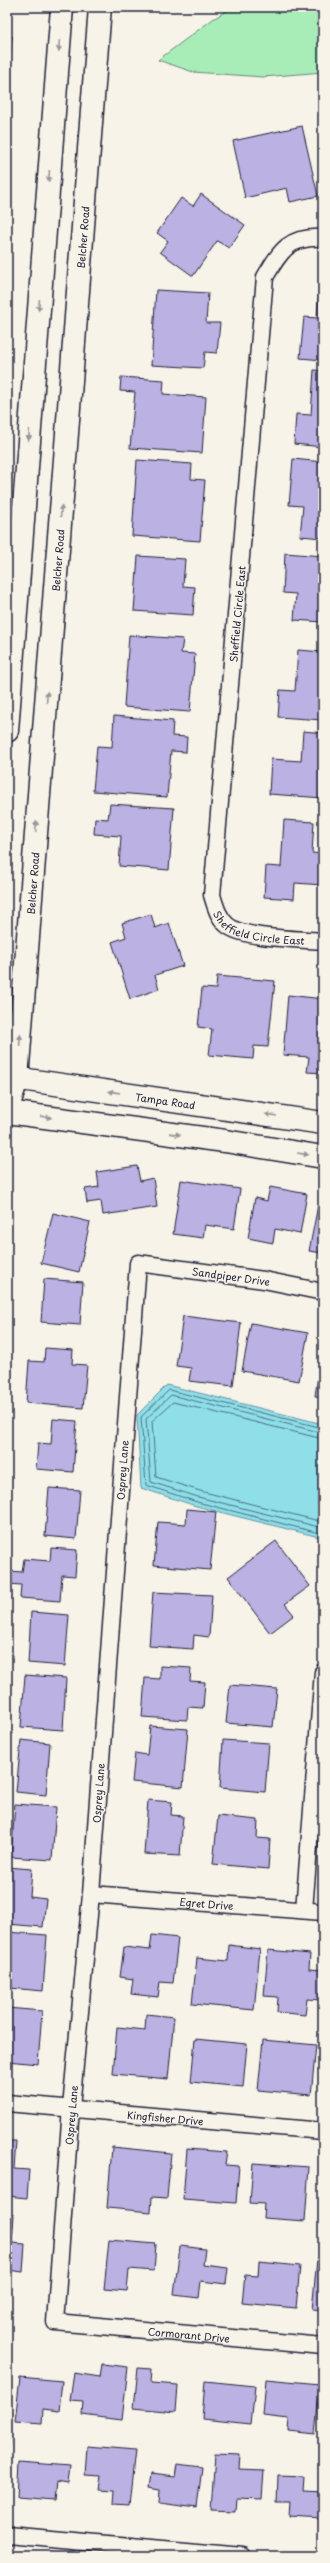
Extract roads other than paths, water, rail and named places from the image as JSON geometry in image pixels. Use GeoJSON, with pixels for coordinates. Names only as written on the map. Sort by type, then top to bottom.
{"type":"FeatureCollection","features":[{"type":"Feature","properties":{"kind":"main road"},"geometry":{"type":"LineString","coordinates":[[7,731],[62,7]]}},
{"type":"Feature","properties":{"kind":"main road","name":"Belcher Road"},"geometry":{"type":"LineString","coordinates":[[7,1112],[12,1078],[100,7]]}},
{"type":"Feature","properties":{"kind":"main road","name":"Tampa Road"},"geometry":{"type":"LineString","coordinates":[[12,1078],[323,1123]]}},
{"type":"Feature","properties":{"kind":"main road"},"geometry":{"type":"LineString","coordinates":[[7,1112],[323,1157]]}},
{"type":"Feature","properties":{"kind":"street","name":"Sheffield Circle East"},"geometry":{"type":"LineString","coordinates":[[323,238],[306,237],[280,251],[265,277],[212,895],[216,909],[227,925],[256,936],[323,941]]}},
{"type":"Feature","properties":{"kind":"street","name":"Sandpiper Drive"},"geometry":{"type":"LineString","coordinates":[[138,1263],[264,1280],[323,1292]]}},
{"type":"Feature","properties":{"kind":"street","name":"Osprey Lane"},"geometry":{"type":"LineString","coordinates":[[55,2322],[71,2108],[91,1894],[138,1263]]}},
{"type":"Feature","properties":{"kind":"street"},"geometry":{"type":"LineString","coordinates":[[304,1910],[323,1672]]}},
{"type":"Feature","properties":{"kind":"street","name":"Egret Drive"},"geometry":{"type":"LineString","coordinates":[[91,1894],[323,1912]]}},
{"type":"Feature","properties":{"kind":"street","name":"Kingfisher Drive"},"geometry":{"type":"LineString","coordinates":[[7,2102],[323,2131]]}},
{"type":"Feature","properties":{"kind":"street","name":"Cormorant Drive"},"geometry":{"type":"LineString","coordinates":[[55,2322],[323,2346]]}},
{"type":"Feature","properties":{"kind":"street"},"geometry":{"type":"LineString","coordinates":[[7,2535],[242,2556]]}},
{"type":"Feature","properties":{"kind":"water"},"geometry":{"type":"Polygon","coordinates":[[[167,1385],[323,1424],[323,1538],[196,1506],[141,1488],[137,1415],[167,1385]]]}}]}
